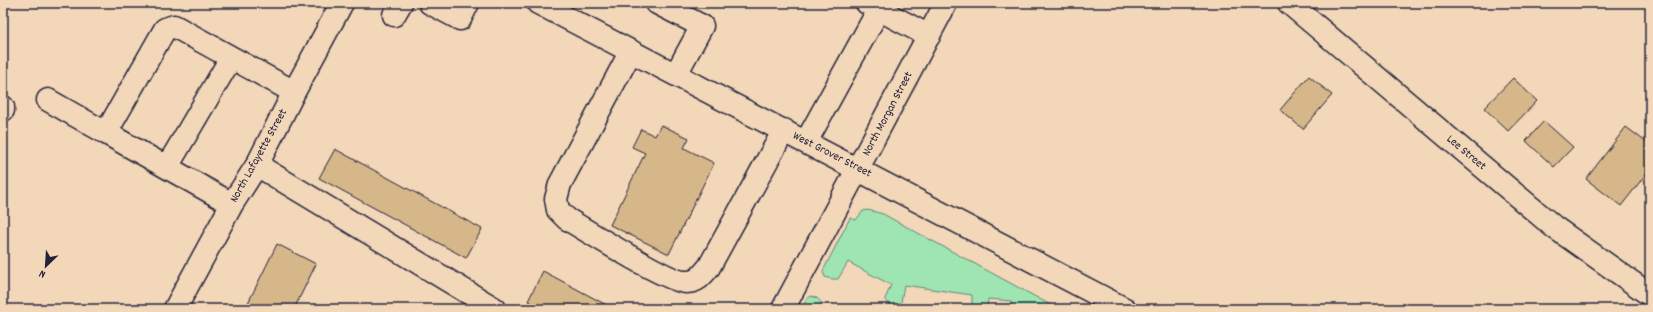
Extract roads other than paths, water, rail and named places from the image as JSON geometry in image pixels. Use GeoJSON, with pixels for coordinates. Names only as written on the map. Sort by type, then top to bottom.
{"type":"FeatureCollection","features":[{"type":"Feature","properties":{"kind":"street","name":"North Lafayette Street"},"geometry":{"type":"LineString","coordinates":[[175,309],[232,204],[257,164],[342,3]]}},
{"type":"Feature","properties":{"kind":"street"},"geometry":{"type":"LineString","coordinates":[[430,3],[460,19],[468,3]]}},
{"type":"Feature","properties":{"kind":"street"},"geometry":{"type":"LineString","coordinates":[[657,3],[702,26],[676,74]]}},
{"type":"Feature","properties":{"kind":"street","name":"North Morgan Street"},"geometry":{"type":"LineString","coordinates":[[783,309],[946,3]]}},
{"type":"Feature","properties":{"kind":"street","name":"Lee Street"},"geometry":{"type":"LineString","coordinates":[[1290,3],[1554,227],[1650,295]]}},
{"type":"Feature","properties":{"kind":"street","name":"West Grover Street"},"geometry":{"type":"LineString","coordinates":[[544,4],[1125,309]]}},
{"type":"Feature","properties":{"kind":"street"},"geometry":{"type":"LineString","coordinates":[[806,142],[873,6],[929,36]]}},
{"type":"Feature","properties":{"kind":"street"},"geometry":{"type":"LineString","coordinates":[[106,133],[165,29],[174,26],[294,92]]}},
{"type":"Feature","properties":{"kind":"street"},"geometry":{"type":"LineString","coordinates":[[631,51],[560,184],[556,199],[558,210],[567,219],[667,277],[686,283],[698,280],[709,267],[784,130]]}},
{"type":"Feature","properties":{"kind":"street"},"geometry":{"type":"LineString","coordinates":[[167,167],[231,58]]}},
{"type":"Feature","properties":{"kind":"street"},"geometry":{"type":"LineString","coordinates":[[48,100],[232,204]]}},
{"type":"Feature","properties":{"kind":"street"},"geometry":{"type":"LineString","coordinates":[[257,164],[495,309]]}}]}
